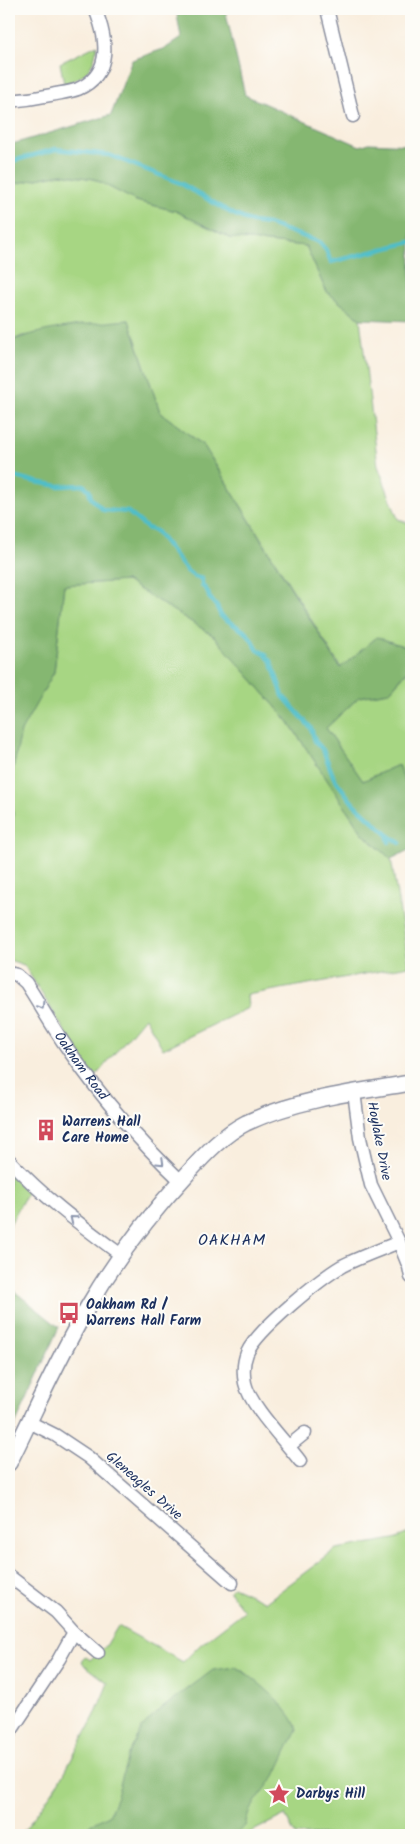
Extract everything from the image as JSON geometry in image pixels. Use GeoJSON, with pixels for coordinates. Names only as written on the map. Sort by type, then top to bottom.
{"type":"FeatureCollection","features":[{"type":"Feature","properties":{"kind":"street"},"geometry":{"type":"LineString","coordinates":[[9,101],[26,100],[76,90],[88,83],[98,72],[105,56],[104,36],[95,9]]}},
{"type":"Feature","properties":{"kind":"street"},"geometry":{"type":"LineString","coordinates":[[327,9],[353,116]]}},
{"type":"Feature","properties":{"kind":"street","name":"Oakham Road"},"geometry":{"type":"LineString","coordinates":[[9,972],[17,974],[26,983],[69,1051],[110,1105],[156,1157],[180,1180]]}},
{"type":"Feature","properties":{"kind":"street"},"geometry":{"type":"LineString","coordinates":[[9,1463],[88,1306],[121,1255],[180,1180],[203,1156],[244,1124],[272,1113],[304,1103],[354,1092],[411,1083]]}},
{"type":"Feature","properties":{"kind":"street","name":"Hoylake Drive"},"geometry":{"type":"LineString","coordinates":[[354,1092],[360,1138],[371,1185],[399,1242],[409,1267],[411,1278]]}},
{"type":"Feature","properties":{"kind":"street"},"geometry":{"type":"LineString","coordinates":[[9,1160],[32,1186],[121,1255]]}},
{"type":"Feature","properties":{"kind":"street"},"geometry":{"type":"LineString","coordinates":[[300,1461],[255,1404],[246,1386],[243,1370],[247,1353],[254,1341],[288,1308],[318,1283],[342,1266],[399,1242]]}},
{"type":"Feature","properties":{"kind":"street","name":"Gleneagles Drive"},"geometry":{"type":"LineString","coordinates":[[29,1422],[55,1435],[88,1457],[232,1583]]}},
{"type":"Feature","properties":{"kind":"street"},"geometry":{"type":"LineString","coordinates":[[289,1446],[305,1433]]}},
{"type":"Feature","properties":{"kind":"street"},"geometry":{"type":"LineString","coordinates":[[9,1576],[56,1612],[74,1632],[98,1653]]}},
{"type":"Feature","properties":{"kind":"street"},"geometry":{"type":"LineString","coordinates":[[9,1734],[74,1632]]}},
{"type":"Feature","properties":{"kind":"green space"},"geometry":{"type":"Polygon","coordinates":[[[176,9],[225,9],[245,95],[360,146],[369,143],[411,145],[411,321],[360,319],[326,291],[306,246],[230,238],[176,211],[136,201],[94,179],[61,174],[9,185],[9,145],[111,115],[132,60],[166,48],[181,38],[176,9]]]}},
{"type":"Feature","properties":{"kind":"green space"},"geometry":{"type":"Polygon","coordinates":[[[97,45],[94,60],[88,71],[64,84],[60,63],[97,45]]]}},
{"type":"Feature","properties":{"kind":"green space"},"geometry":{"type":"Polygon","coordinates":[[[61,174],[94,179],[136,201],[176,211],[230,238],[306,246],[326,291],[360,319],[378,466],[398,519],[411,524],[411,649],[377,637],[341,668],[204,446],[160,412],[129,320],[22,336],[9,342],[9,185],[61,174]]]}},
{"type":"Feature","properties":{"kind":"green space"},"geometry":{"type":"Polygon","coordinates":[[[129,320],[160,412],[204,446],[340,668],[377,637],[411,649],[408,670],[389,692],[359,697],[326,728],[363,781],[398,765],[411,796],[411,849],[391,859],[363,834],[288,721],[214,636],[126,581],[64,585],[54,672],[21,731],[12,775],[13,824],[9,825],[9,342],[51,330],[129,320]]]}},
{"type":"Feature","properties":{"kind":"green space"},"geometry":{"type":"Polygon","coordinates":[[[126,581],[214,636],[288,721],[363,834],[391,859],[409,966],[247,995],[248,1008],[163,1049],[145,1017],[94,1078],[24,965],[9,960],[9,825],[13,824],[12,775],[21,730],[54,672],[64,585],[126,581]]]}},
{"type":"Feature","properties":{"kind":"green space"},"geometry":{"type":"Polygon","coordinates":[[[411,653],[411,796],[398,765],[363,781],[326,728],[359,697],[389,692],[408,671],[411,653]]]}},
{"type":"Feature","properties":{"kind":"green space"},"geometry":{"type":"Polygon","coordinates":[[[9,1169],[28,1191],[9,1226],[9,1169]]]}},
{"type":"Feature","properties":{"kind":"green space"},"geometry":{"type":"Polygon","coordinates":[[[9,1287],[59,1327],[9,1439],[9,1287]]]}},
{"type":"Feature","properties":{"kind":"green space"},"geometry":{"type":"Polygon","coordinates":[[[411,1532],[411,1832],[406,1835],[295,1835],[285,1815],[245,1835],[21,1835],[60,1781],[95,1715],[108,1683],[82,1663],[85,1656],[90,1660],[106,1646],[118,1626],[183,1662],[200,1645],[244,1611],[229,1591],[233,1587],[266,1602],[336,1549],[394,1539],[411,1532]]]}},
{"type":"Feature","properties":{"kind":"green space"},"geometry":{"type":"Polygon","coordinates":[[[236,1667],[253,1678],[280,1703],[288,1712],[297,1729],[275,1776],[250,1809],[245,1826],[234,1835],[78,1835],[93,1823],[109,1815],[117,1796],[128,1755],[143,1727],[157,1712],[213,1670],[236,1667]]]}},
{"type":"Feature","properties":{"kind":"waterway"},"geometry":{"type":"LineString","coordinates":[[9,162],[56,149],[109,155],[180,183],[233,214],[252,222],[268,224],[319,242],[326,250],[331,262],[411,242]]}},
{"type":"Feature","properties":{"kind":"waterway"},"geometry":{"type":"LineString","coordinates":[[9,475],[59,486],[84,485],[89,490],[91,498],[103,510],[128,512],[147,528],[156,531],[187,571],[195,577],[202,579],[202,585],[221,616],[247,633],[258,650],[271,661],[283,696],[311,728],[315,741],[323,750],[334,778],[352,802],[387,834],[389,842]]}},
{"type":"Feature","properties":{"kind":"waterway"},"geometry":{"type":"LineString","coordinates":[[387,834],[400,843]]}},
{"type":"Feature","properties":{"kind":"place","name":"Warrens Hall Care Home"},"geometry":{"type":"Point","coordinates":[46,1130]}},
{"type":"Feature","properties":{"kind":"place","name":"Oakham Rd / Warrens Hall Farm"},"geometry":{"type":"Point","coordinates":[69,1313]}},
{"type":"Feature","properties":{"kind":"place","name":"Darbys Hill"},"geometry":{"type":"Point","coordinates":[279,1794]}},
{"type":"Feature","properties":{"kind":"district","name":"OAKHAM"},"geometry":{"type":"Point","coordinates":[232,1240]}}]}
